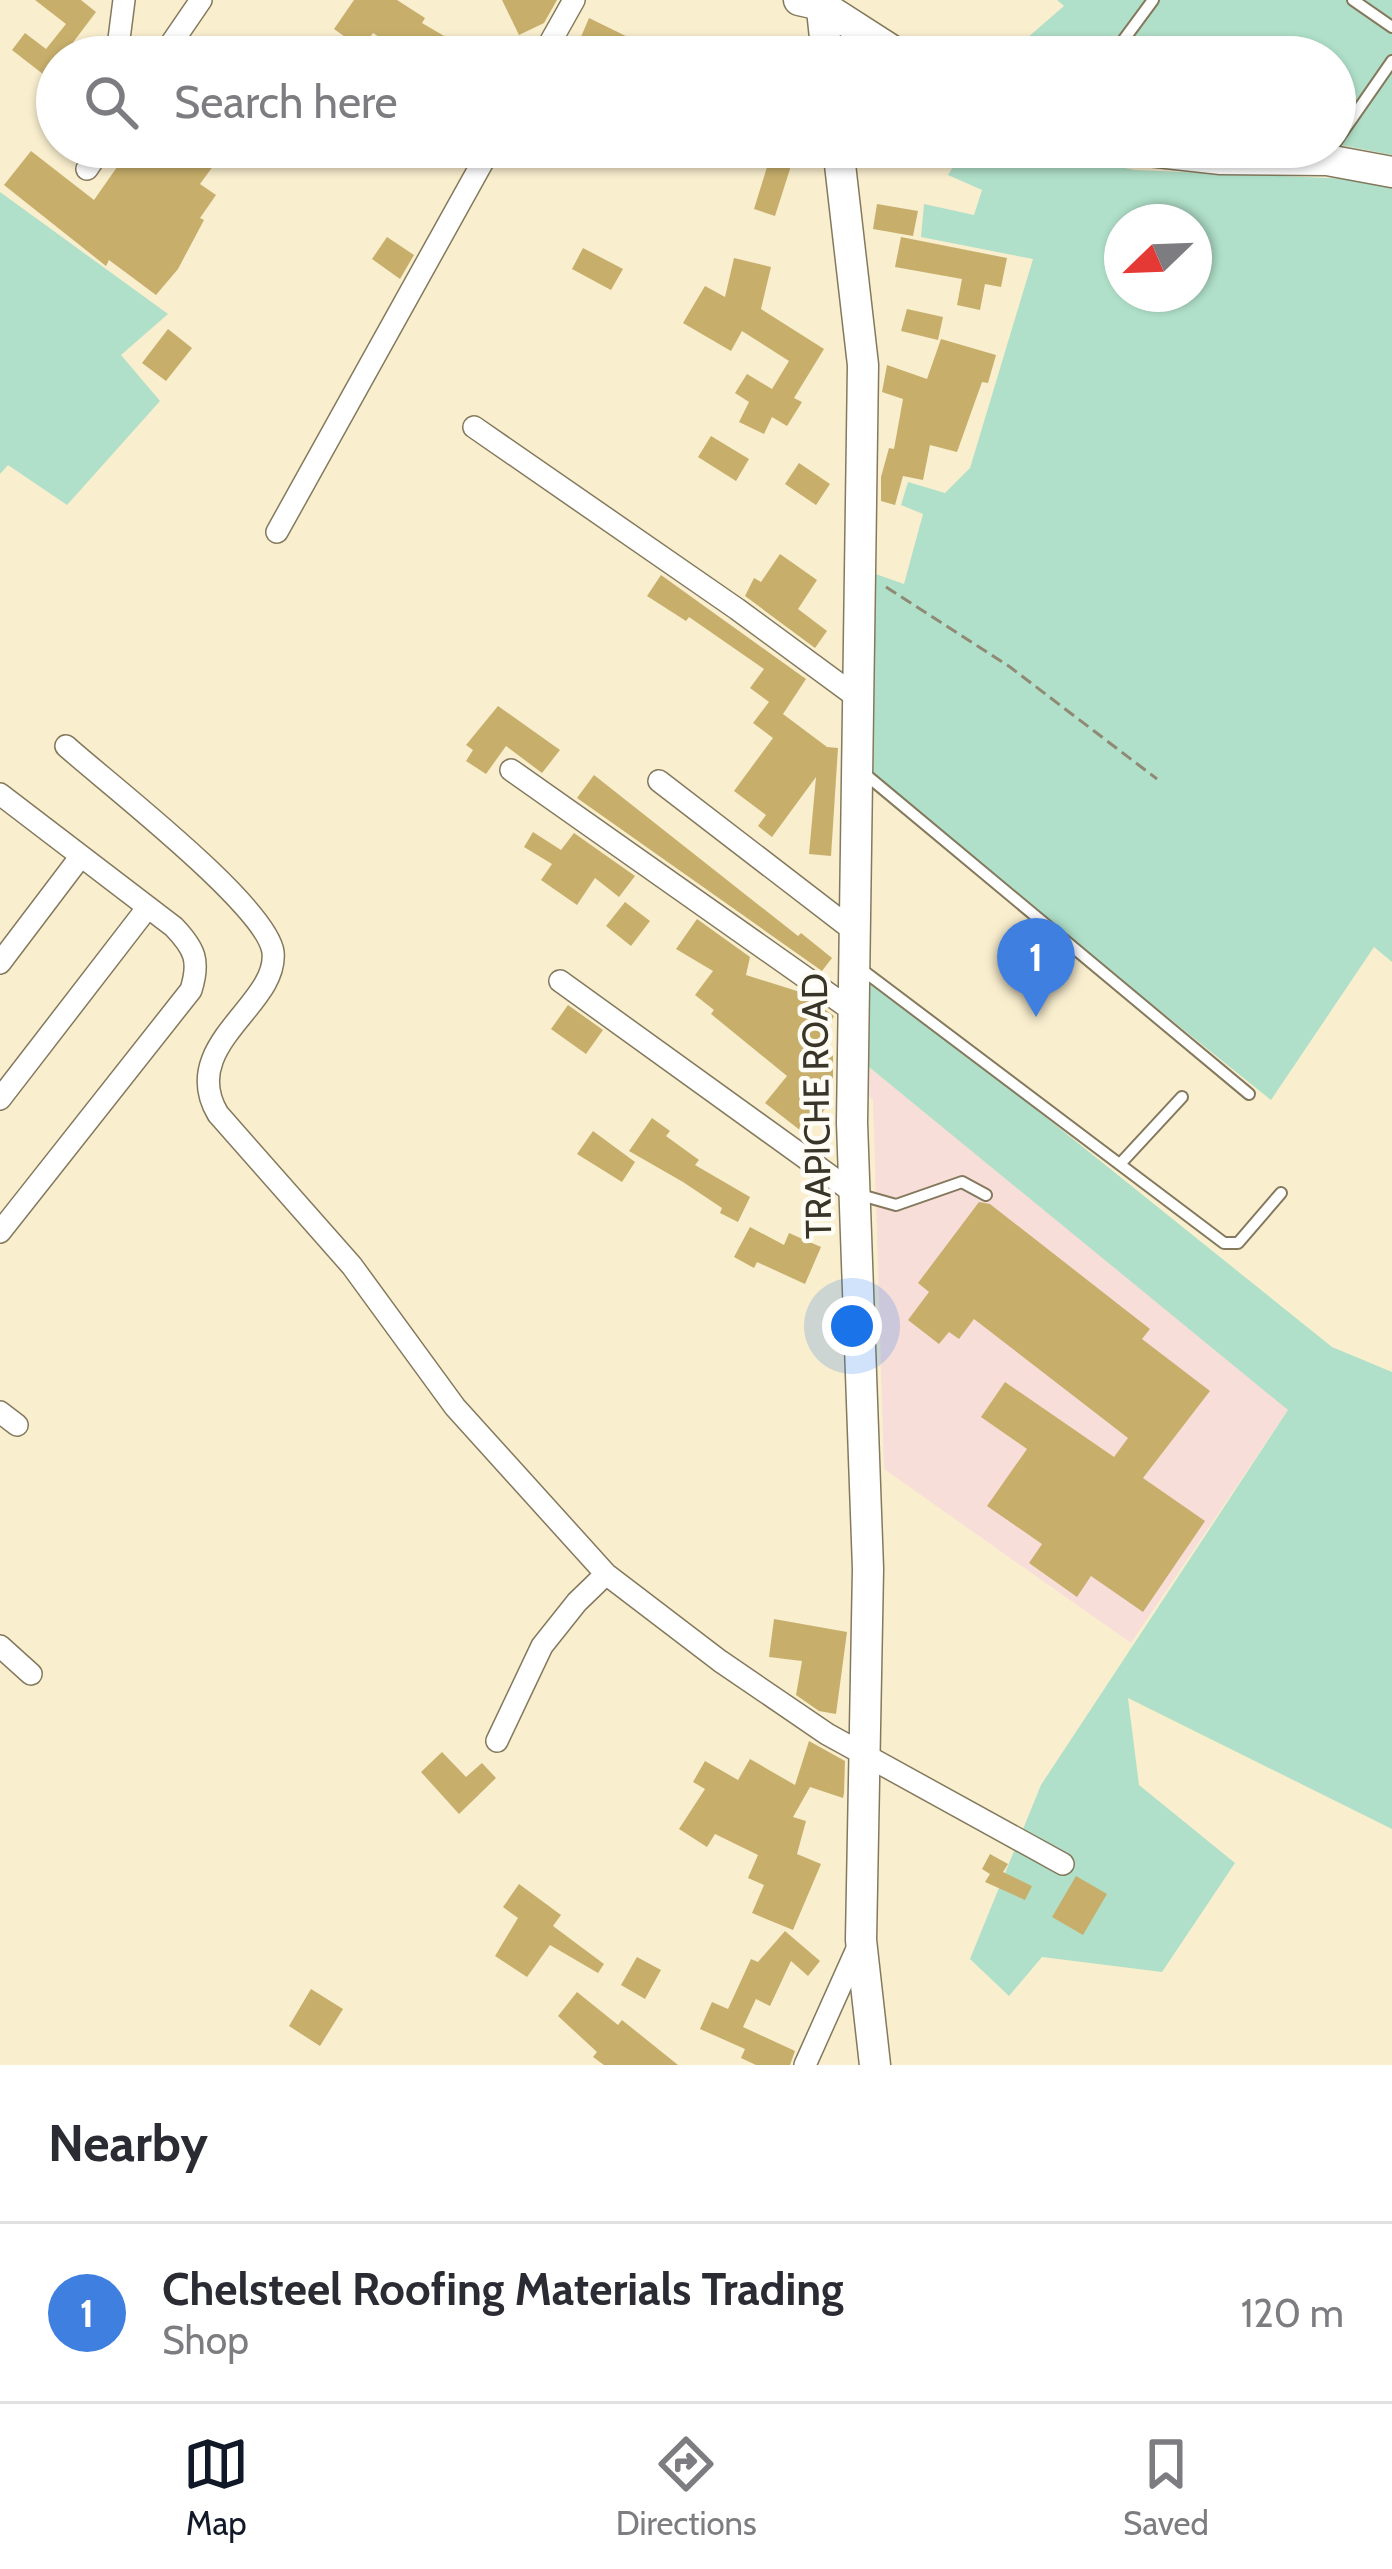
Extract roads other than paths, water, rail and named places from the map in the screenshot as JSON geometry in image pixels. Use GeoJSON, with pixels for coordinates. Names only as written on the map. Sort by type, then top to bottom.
{"type":"FeatureCollection","features":[{"type":"Feature","properties":{"kind":"street"},"geometry":{"type":"LineString","coordinates":[[119,36],[124,0]]}},
{"type":"Feature","properties":{"kind":"street"},"geometry":{"type":"LineString","coordinates":[[176,36],[200,0]]}},
{"type":"Feature","properties":{"kind":"street"},"geometry":{"type":"LineString","coordinates":[[554,36],[574,0]]}},
{"type":"Feature","properties":{"kind":"street"},"geometry":{"type":"LineString","coordinates":[[814,2],[822,36]]}},
{"type":"Feature","properties":{"kind":"street"},"geometry":{"type":"LineString","coordinates":[[814,2],[868,36]]}},
{"type":"Feature","properties":{"kind":"street"},"geometry":{"type":"LineString","coordinates":[[1356,165],[1392,172]]}},
{"type":"Feature","properties":{"kind":"street"},"geometry":{"type":"LineString","coordinates":[[277,532],[479,168]]}},
{"type":"Feature","properties":{"kind":"street","name":"TRAPICHE ROAD"},"geometry":{"type":"LineString","coordinates":[[840,168],[863,365],[854,1193],[868,1568],[861,1940],[874,2065]]}},
{"type":"Feature","properties":{"kind":"street"},"geometry":{"type":"LineString","coordinates":[[474,427],[858,698]]}},
{"type":"Feature","properties":{"kind":"street"},"geometry":{"type":"LineString","coordinates":[[65,746],[241,900],[273,948],[271,969],[211,1061],[205,1084],[218,1114],[352,1266],[455,1407],[606,1574],[720,1661],[864,1757],[1063,1864]]}},
{"type":"Feature","properties":{"kind":"street"},"geometry":{"type":"LineString","coordinates":[[511,770],[853,1011]]}},
{"type":"Feature","properties":{"kind":"street"},"geometry":{"type":"LineString","coordinates":[[659,781],[854,931]]}},
{"type":"Feature","properties":{"kind":"street"},"geometry":{"type":"LineString","coordinates":[[4,805],[148,907],[191,945],[199,965],[191,990],[4,1218]]}},
{"type":"Feature","properties":{"kind":"street"},"geometry":{"type":"LineString","coordinates":[[0,963],[82,856]]}},
{"type":"Feature","properties":{"kind":"street"},"geometry":{"type":"LineString","coordinates":[[0,1100],[148,907]]}},
{"type":"Feature","properties":{"kind":"street"},"geometry":{"type":"LineString","coordinates":[[560,981],[854,1193]]}},
{"type":"Feature","properties":{"kind":"street"},"geometry":{"type":"LineString","coordinates":[[497,1741],[542,1646],[606,1574]]}},
{"type":"Feature","properties":{"kind":"street"},"geometry":{"type":"LineString","coordinates":[[2,1652],[31,1674]]}},
{"type":"Feature","properties":{"kind":"street"},"geometry":{"type":"LineString","coordinates":[[805,2065],[861,1940]]}},
{"type":"Feature","properties":{"kind":"lane"},"geometry":{"type":"LineString","coordinates":[[1127,36],[1154,0]]}},
{"type":"Feature","properties":{"kind":"lane"},"geometry":{"type":"LineString","coordinates":[[1353,0],[1392,27]]}},
{"type":"Feature","properties":{"kind":"lane"},"geometry":{"type":"LineString","coordinates":[[1356,113],[1392,61]]}},
{"type":"Feature","properties":{"kind":"lane"},"geometry":{"type":"LineString","coordinates":[[857,767],[1249,1094]]}},
{"type":"Feature","properties":{"kind":"lane"},"geometry":{"type":"LineString","coordinates":[[854,963],[1230,1245],[1238,1243],[1281,1192]]}},
{"type":"Feature","properties":{"kind":"lane"},"geometry":{"type":"LineString","coordinates":[[1120,1164],[1182,1096]]}},
{"type":"Feature","properties":{"kind":"lane"},"geometry":{"type":"LineString","coordinates":[[854,1193],[896,1205],[962,1182],[986,1196]]}},
{"type":"Feature","properties":{"kind":"place","name":"Chelsteel Roofing Materials Trading"},"geometry":{"type":"Point","coordinates":[1036,1017]}}]}
